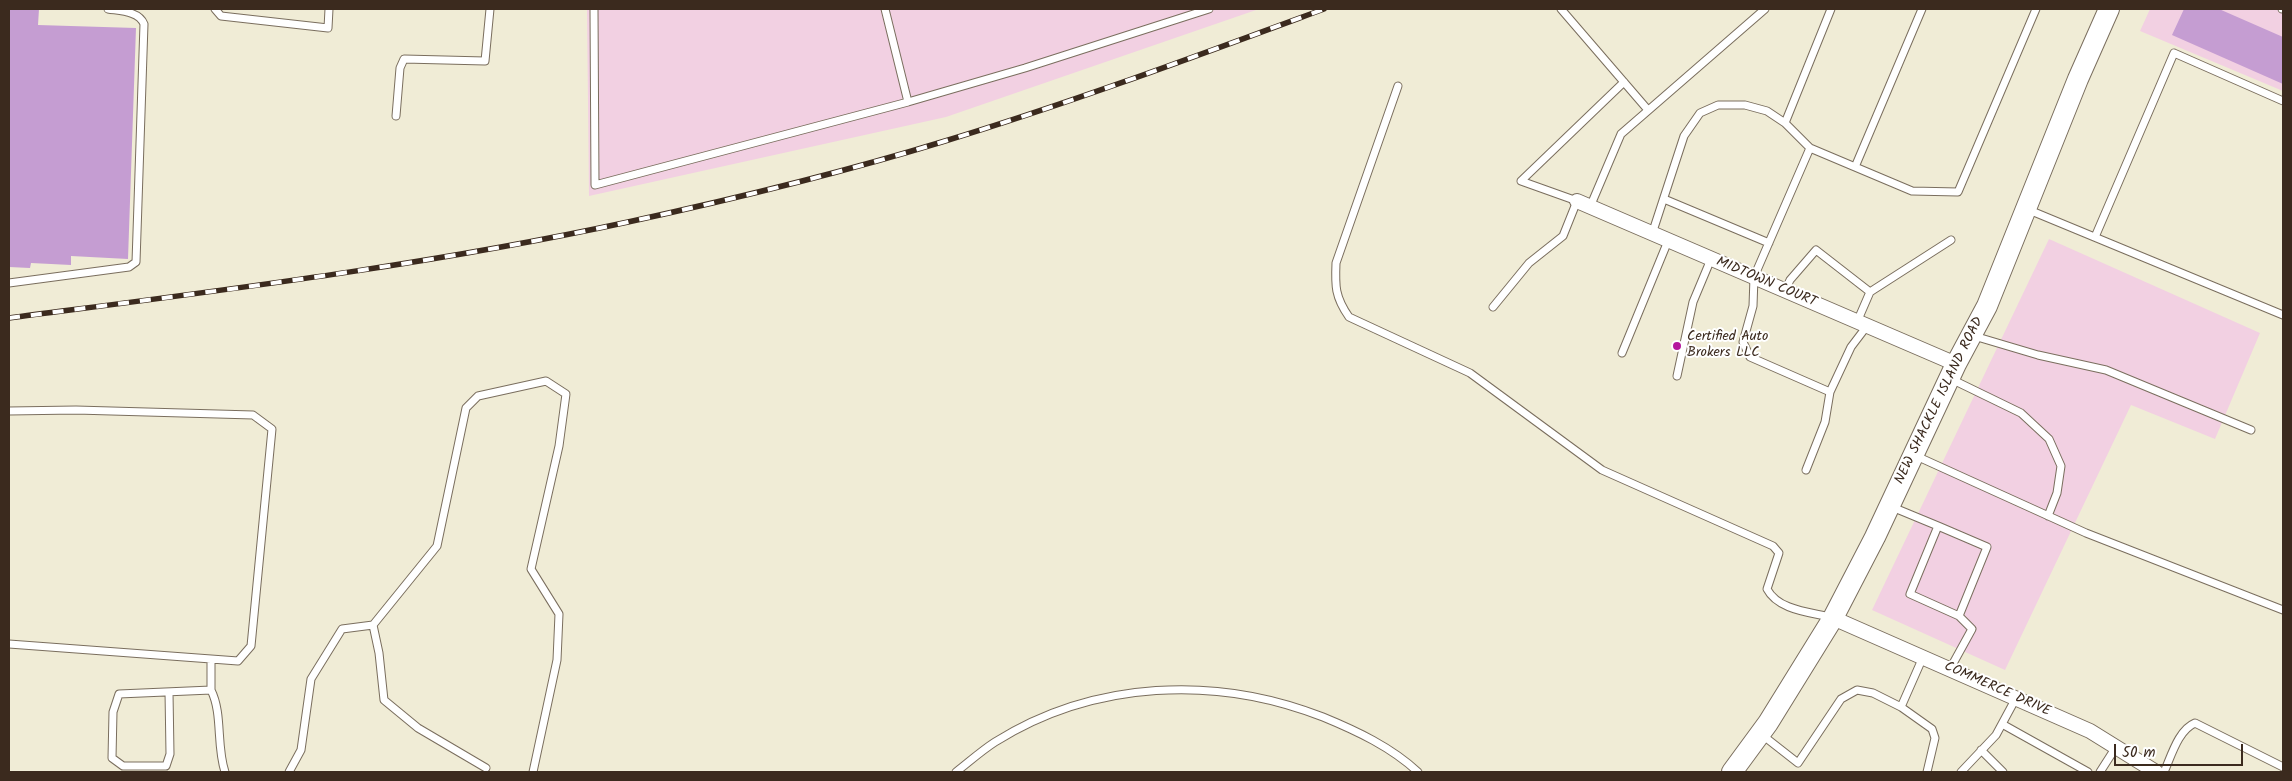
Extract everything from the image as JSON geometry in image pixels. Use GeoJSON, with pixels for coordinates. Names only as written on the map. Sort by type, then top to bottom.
{"type":"FeatureCollection","features":[{"type":"Feature","properties":{"kind":"main road","name":"NEW SHACKLE ISLAND ROAD"},"geometry":{"type":"LineString","coordinates":[[1732,772],[1760,734],[1833,618],[1890,506],[1953,371],[1987,306],[2078,80],[2109,9]]}},
{"type":"Feature","properties":{"kind":"street","name":"MIDTOWN COURT"},"geometry":{"type":"LineString","coordinates":[[1577,202],[1862,324],[1953,371]]}},
{"type":"Feature","properties":{"kind":"street","name":"COMMERCE DRIVE"},"geometry":{"type":"LineString","coordinates":[[1833,618],[2090,731],[2156,772]]}},
{"type":"Feature","properties":{"kind":"lane"},"geometry":{"type":"LineString","coordinates":[[9,284],[129,267],[136,262],[138,254],[144,24],[142,18],[137,15],[108,9]]}},
{"type":"Feature","properties":{"kind":"lane"},"geometry":{"type":"LineString","coordinates":[[215,9],[221,16],[328,28],[329,9]]}},
{"type":"Feature","properties":{"kind":"lane"},"geometry":{"type":"LineString","coordinates":[[396,116],[400,68],[404,59],[485,61],[490,9]]}},
{"type":"Feature","properties":{"kind":"lane"},"geometry":{"type":"LineString","coordinates":[[594,9],[595,185],[908,102],[1025,68],[1209,9]]}},
{"type":"Feature","properties":{"kind":"lane"},"geometry":{"type":"LineString","coordinates":[[885,9],[908,102]]}},
{"type":"Feature","properties":{"kind":"lane"},"geometry":{"type":"LineString","coordinates":[[1560,9],[1648,110]]}},
{"type":"Feature","properties":{"kind":"lane"},"geometry":{"type":"LineString","coordinates":[[1590,208],[1621,134],[1764,9]]}},
{"type":"Feature","properties":{"kind":"lane"},"geometry":{"type":"LineString","coordinates":[[1785,123],[1831,9]]}},
{"type":"Feature","properties":{"kind":"lane"},"geometry":{"type":"LineString","coordinates":[[1855,167],[1922,9]]}},
{"type":"Feature","properties":{"kind":"lane"},"geometry":{"type":"LineString","coordinates":[[1652,234],[1684,136],[1700,113],[1718,104],[1745,105],[1767,111],[1785,123],[1810,148],[1912,191],[1958,192],[2036,9]]}},
{"type":"Feature","properties":{"kind":"lane"},"geometry":{"type":"LineString","coordinates":[[2095,237],[2174,53],[2283,101]]}},
{"type":"Feature","properties":{"kind":"lane"},"geometry":{"type":"LineString","coordinates":[[1493,307],[1529,263],[1563,236],[1577,202],[1522,181],[1624,82]]}},
{"type":"Feature","properties":{"kind":"lane"},"geometry":{"type":"LineString","coordinates":[[1398,86],[1336,263],[1335,283],[1339,303],[1349,316],[1470,374],[1602,470],[1773,546],[1778,553],[1767,590],[1772,599],[1790,607],[1833,618]]}},
{"type":"Feature","properties":{"kind":"lane"},"geometry":{"type":"LineString","coordinates":[[1810,148],[1754,278],[1753,306],[1743,342],[1750,357],[1830,392]]}},
{"type":"Feature","properties":{"kind":"lane"},"geometry":{"type":"LineString","coordinates":[[1664,199],[1769,243]]}},
{"type":"Feature","properties":{"kind":"lane"},"geometry":{"type":"LineString","coordinates":[[2026,208],[2283,315]]}},
{"type":"Feature","properties":{"kind":"lane"},"geometry":{"type":"LineString","coordinates":[[1806,470],[1825,422],[1830,392],[1862,324],[1870,292],[1951,240]]}},
{"type":"Feature","properties":{"kind":"lane"},"geometry":{"type":"LineString","coordinates":[[1622,353],[1668,241]]}},
{"type":"Feature","properties":{"kind":"lane"},"geometry":{"type":"LineString","coordinates":[[1785,291],[1790,280],[1816,250],[1870,292]]}},
{"type":"Feature","properties":{"kind":"lane"},"geometry":{"type":"LineString","coordinates":[[1677,376],[1693,302],[1711,259]]}},
{"type":"Feature","properties":{"kind":"lane"},"geometry":{"type":"LineString","coordinates":[[1971,335],[2038,355],[2106,370],[2250,430]]}},
{"type":"Feature","properties":{"kind":"lane"},"geometry":{"type":"LineString","coordinates":[[1953,371],[2021,413],[2049,438],[2061,466],[2057,493],[2048,516]]}},
{"type":"Feature","properties":{"kind":"lane"},"geometry":{"type":"LineString","coordinates":[[289,772],[301,750],[311,679],[342,629],[373,625],[437,546],[466,408],[478,396],[546,381],[566,394],[559,446],[531,569],[558,614],[558,660],[533,772]]}},
{"type":"Feature","properties":{"kind":"lane"},"geometry":{"type":"LineString","coordinates":[[9,411],[76,410],[253,415],[272,429],[251,646],[238,661],[9,644]]}},
{"type":"Feature","properties":{"kind":"lane"},"geometry":{"type":"LineString","coordinates":[[1914,455],[2048,516],[2283,608]]}},
{"type":"Feature","properties":{"kind":"lane"},"geometry":{"type":"LineString","coordinates":[[1890,506],[1988,548],[1959,616]]}},
{"type":"Feature","properties":{"kind":"lane"},"geometry":{"type":"LineString","coordinates":[[1938,526],[1910,594],[1959,616],[1972,630],[1950,669]]}},
{"type":"Feature","properties":{"kind":"lane"},"geometry":{"type":"LineString","coordinates":[[373,625],[379,653],[384,700],[418,728],[486,768]]}},
{"type":"Feature","properties":{"kind":"lane"},"geometry":{"type":"LineString","coordinates":[[1901,707],[1923,657]]}},
{"type":"Feature","properties":{"kind":"lane"},"geometry":{"type":"LineString","coordinates":[[212,659],[211,690],[217,701],[220,756],[225,772]]}},
{"type":"Feature","properties":{"kind":"lane"},"geometry":{"type":"LineString","coordinates":[[956,772],[995,742],[1039,719],[1074,706],[1118,695],[1164,689],[1210,689],[1260,697],[1300,708],[1346,726],[1384,746],[1418,772]]}},
{"type":"Feature","properties":{"kind":"lane"},"geometry":{"type":"LineString","coordinates":[[169,692],[170,754],[166,766],[123,766],[112,758],[114,712],[119,694],[211,690]]}},
{"type":"Feature","properties":{"kind":"lane"},"geometry":{"type":"LineString","coordinates":[[1760,734],[1798,763],[1840,699],[1857,690],[1873,693],[1901,707],[1932,729],[1935,738],[1927,772]]}},
{"type":"Feature","properties":{"kind":"lane"},"geometry":{"type":"LineString","coordinates":[[1962,772],[1996,735],[2016,698]]}},
{"type":"Feature","properties":{"kind":"lane"},"geometry":{"type":"LineString","coordinates":[[2164,772],[2181,736],[2188,726],[2195,723],[2283,768]]}},
{"type":"Feature","properties":{"kind":"lane"},"geometry":{"type":"LineString","coordinates":[[2002,724],[2088,772]]}},
{"type":"Feature","properties":{"kind":"lane"},"geometry":{"type":"LineString","coordinates":[[2100,772],[2116,747]]}},
{"type":"Feature","properties":{"kind":"lane"},"geometry":{"type":"LineString","coordinates":[[1981,750],[2003,772]]}},
{"type":"Feature","properties":{"kind":"shaded area"},"geometry":{"type":"Polygon","coordinates":[[[587,9],[1259,9],[946,117],[589,196],[587,9]]]}},
{"type":"Feature","properties":{"kind":"shaded area"},"geometry":{"type":"Polygon","coordinates":[[[2150,9],[2283,9],[2283,91],[2140,31],[2150,9]]]}},
{"type":"Feature","properties":{"kind":"shaded area"},"geometry":{"type":"Polygon","coordinates":[[[2049,239],[2260,333],[2215,439],[2131,405],[2005,670],[1872,610],[2049,239]]]}},
{"type":"Feature","properties":{"kind":"building"},"geometry":{"type":"Polygon","coordinates":[[[9,9],[39,9],[38,25],[136,28],[128,259],[71,256],[71,265],[31,263],[30,268],[9,267],[9,9]]]}},
{"type":"Feature","properties":{"kind":"building"},"geometry":{"type":"Polygon","coordinates":[[[2184,9],[2219,9],[2283,37],[2283,84],[2172,35],[2184,9]]]}},
{"type":"Feature","properties":{"kind":"railway"},"geometry":{"type":"LineString","coordinates":[[9,318],[397,265],[551,238],[708,204],[866,164],[993,126],[1136,78],[1324,9]]}},
{"type":"Feature","properties":{"kind":"place","name":"Certified Auto Brokers LLC"},"geometry":{"type":"Point","coordinates":[1677,346]}}]}
